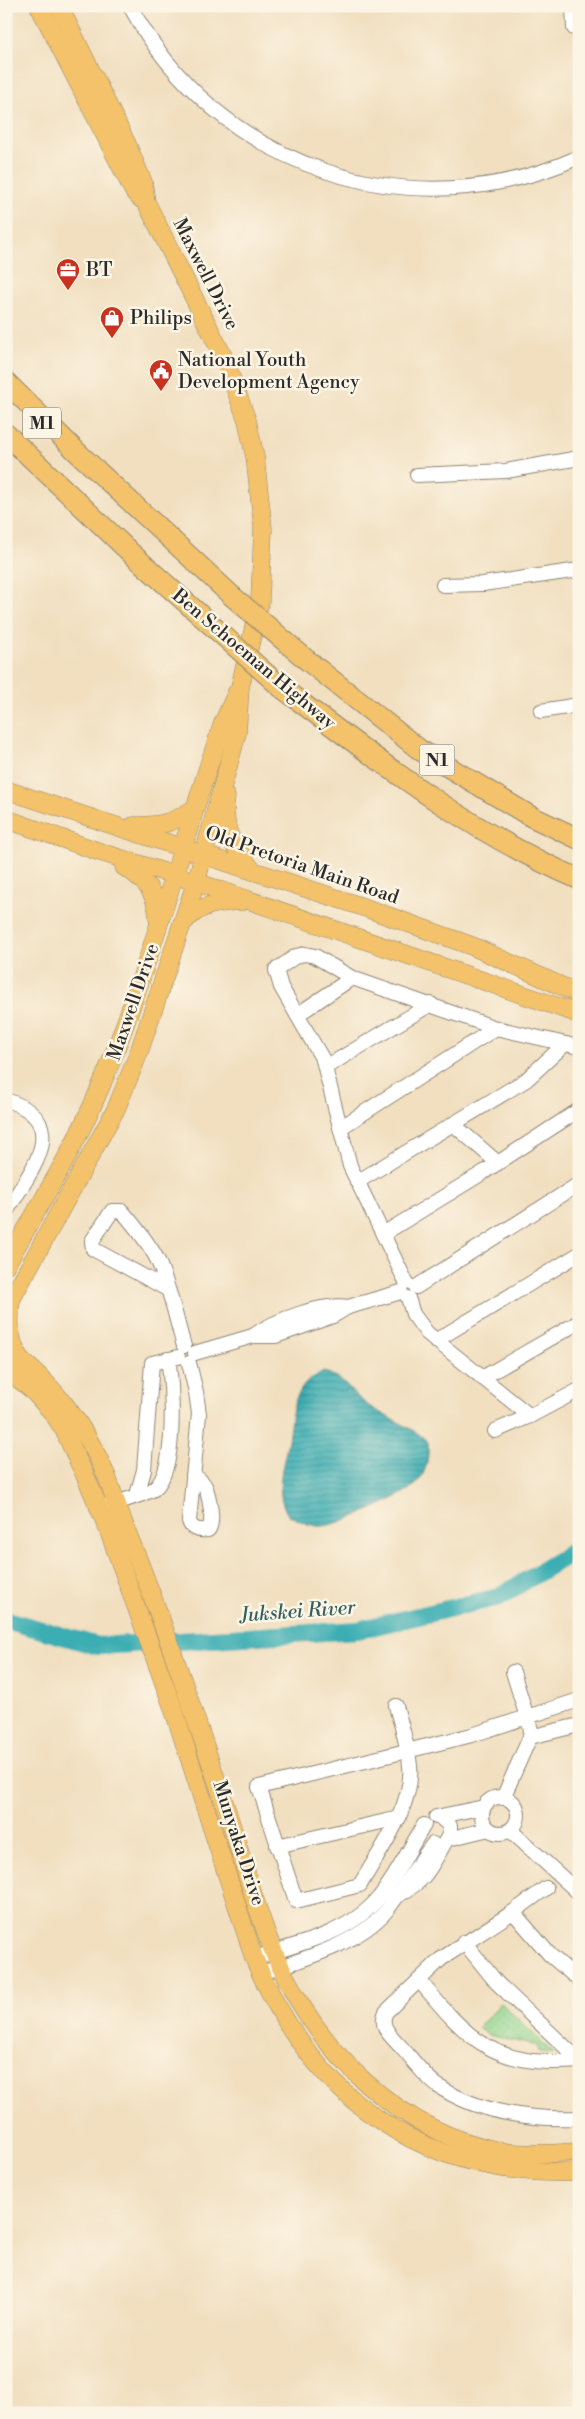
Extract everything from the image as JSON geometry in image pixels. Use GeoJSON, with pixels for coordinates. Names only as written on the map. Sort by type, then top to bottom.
{"type":"FeatureCollection","features":[{"type":"Feature","properties":{"kind":"highway"},"geometry":{"type":"LineString","coordinates":[[6,382],[78,453]]}},
{"type":"Feature","properties":{"kind":"highway","name":"M1"},"geometry":{"type":"LineString","coordinates":[[6,392],[78,453]]}},
{"type":"Feature","properties":{"kind":"highway","name":"M1"},"geometry":{"type":"LineString","coordinates":[[6,434],[51,477]]}},
{"type":"Feature","properties":{"kind":"highway"},"geometry":{"type":"LineString","coordinates":[[6,442],[51,477]]}},
{"type":"Feature","properties":{"kind":"highway","name":"Ben Schoeman Highway"},"geometry":{"type":"LineString","coordinates":[[78,453],[232,596],[308,661],[420,750],[530,816],[579,839]]}},
{"type":"Feature","properties":{"kind":"highway","name":"Ben Schoeman Highway"},"geometry":{"type":"LineString","coordinates":[[51,477],[133,555],[282,688],[369,754],[451,810],[510,846],[579,879]]}},
{"type":"Feature","properties":{"kind":"main road","name":"Maxwell Drive"},"geometry":{"type":"LineString","coordinates":[[39,6],[134,192],[146,202]]}},
{"type":"Feature","properties":{"kind":"main road","name":"Maxwell Drive"},"geometry":{"type":"LineString","coordinates":[[9,1305],[63,1210],[116,1109],[138,1055],[196,882],[202,854],[230,760],[237,732],[240,687],[253,636],[263,567],[263,528],[255,457],[247,420],[224,358],[146,202],[143,182],[126,142],[59,6]]}},
{"type":"Feature","properties":{"kind":"main road","name":"Maxwell Drive"},"geometry":{"type":"LineString","coordinates":[[6,1266],[78,1134],[100,1089],[158,924],[181,847],[223,723],[240,687]]}},
{"type":"Feature","properties":{"kind":"main road"},"geometry":{"type":"LineString","coordinates":[[230,760],[225,825],[233,844],[252,870]]}},
{"type":"Feature","properties":{"kind":"main road","name":"Old Pretoria Main Road"},"geometry":{"type":"LineString","coordinates":[[6,790],[252,870],[472,946],[579,994]]}},
{"type":"Feature","properties":{"kind":"main road"},"geometry":{"type":"LineString","coordinates":[[120,826],[174,822],[194,808]]}},
{"type":"Feature","properties":{"kind":"main road"},"geometry":{"type":"LineString","coordinates":[[6,819],[100,852],[196,882],[579,1014]]}},
{"type":"Feature","properties":{"kind":"main road"},"geometry":{"type":"LineString","coordinates":[[100,852],[144,880],[156,900],[158,924]]}},
{"type":"Feature","properties":{"kind":"main road"},"geometry":{"type":"LineString","coordinates":[[182,924],[201,908],[224,901],[251,901]]}},
{"type":"Feature","properties":{"kind":"main road"},"geometry":{"type":"LineString","coordinates":[[9,1305],[9,1330],[14,1347],[11,1358]]}},
{"type":"Feature","properties":{"kind":"main road","name":"Munyaka Drive"},"geometry":{"type":"LineString","coordinates":[[11,1358],[47,1383],[72,1412],[102,1468],[141,1566],[191,1705],[277,1959],[319,2034],[344,2063],[394,2106],[429,2126],[481,2146],[531,2155],[579,2152]]}},
{"type":"Feature","properties":{"kind":"main road","name":"Munyaka Drive"},"geometry":{"type":"LineString","coordinates":[[11,1358],[30,1389],[53,1413],[64,1430],[99,1509],[173,1708],[258,1965],[287,2020],[326,2076],[378,2120],[403,2135],[427,2146],[481,2164],[523,2171],[579,2172]]}},
{"type":"Feature","properties":{"kind":"street"},"geometry":{"type":"LineString","coordinates":[[130,6],[156,48],[212,108],[252,138],[279,153],[328,173],[378,185],[433,189],[461,188],[525,176],[579,157]]}},
{"type":"Feature","properties":{"kind":"street"},"geometry":{"type":"LineString","coordinates":[[573,6],[572,23],[574,28],[579,30]]}},
{"type":"Feature","properties":{"kind":"street"},"geometry":{"type":"LineString","coordinates":[[417,475],[506,471],[579,458]]}},
{"type":"Feature","properties":{"kind":"street"},"geometry":{"type":"LineString","coordinates":[[443,585],[483,584],[579,570]]}},
{"type":"Feature","properties":{"kind":"street"},"geometry":{"type":"LineString","coordinates":[[540,711],[579,705]]}},
{"type":"Feature","properties":{"kind":"street"},"geometry":{"type":"LineString","coordinates":[[530,1416],[435,1341],[420,1325],[408,1290],[357,1182],[340,1128],[326,1067],[318,1048],[278,981],[276,970],[279,966],[296,956],[305,954],[324,960],[352,978],[496,1028],[579,1047]]}},
{"type":"Feature","properties":{"kind":"street"},"geometry":{"type":"LineString","coordinates":[[297,1015],[352,978]]}},
{"type":"Feature","properties":{"kind":"street"},"geometry":{"type":"LineString","coordinates":[[326,1067],[431,1004]]}},
{"type":"Feature","properties":{"kind":"street"},"geometry":{"type":"LineString","coordinates":[[340,1128],[496,1028]]}},
{"type":"Feature","properties":{"kind":"street"},"geometry":{"type":"LineString","coordinates":[[357,1182],[526,1080],[564,1044]]}},
{"type":"Feature","properties":{"kind":"street"},"geometry":{"type":"LineString","coordinates":[[6,1100],[24,1107],[38,1120],[44,1139],[42,1149],[6,1212]]}},
{"type":"Feature","properties":{"kind":"street"},"geometry":{"type":"LineString","coordinates":[[382,1234],[498,1163],[579,1110]]}},
{"type":"Feature","properties":{"kind":"street"},"geometry":{"type":"LineString","coordinates":[[453,1124],[498,1163]]}},
{"type":"Feature","properties":{"kind":"street"},"geometry":{"type":"LineString","coordinates":[[137,1495],[143,1480],[152,1363],[253,1336],[266,1327],[279,1328],[408,1290],[579,1184]]}},
{"type":"Feature","properties":{"kind":"street"},"geometry":{"type":"LineString","coordinates":[[167,1289],[93,1249],[92,1241],[112,1211],[122,1211],[154,1253],[167,1289],[183,1356],[198,1404],[193,1475]]}},
{"type":"Feature","properties":{"kind":"street"},"geometry":{"type":"LineString","coordinates":[[435,1341],[579,1254]]}},
{"type":"Feature","properties":{"kind":"street"},"geometry":{"type":"LineString","coordinates":[[482,1378],[579,1322]]}},
{"type":"Feature","properties":{"kind":"street"},"geometry":{"type":"LineString","coordinates":[[99,1509],[152,1491],[160,1483],[166,1465],[171,1430],[172,1381],[183,1356]]}},
{"type":"Feature","properties":{"kind":"street"},"geometry":{"type":"LineString","coordinates":[[495,1431],[530,1416],[579,1390]]}},
{"type":"Feature","properties":{"kind":"street"},"geometry":{"type":"LineString","coordinates":[[147,1427],[171,1430]]}},
{"type":"Feature","properties":{"kind":"street"},"geometry":{"type":"LineString","coordinates":[[504,1798],[530,1738],[531,1724],[513,1672]]}},
{"type":"Feature","properties":{"kind":"street"},"geometry":{"type":"LineString","coordinates":[[396,1706],[408,1751],[411,1768],[404,1804],[399,1818],[360,1885],[296,1902],[259,1787],[408,1751],[472,1735],[579,1700]]}},
{"type":"Feature","properties":{"kind":"street"},"geometry":{"type":"LineString","coordinates":[[530,1738],[579,1725]]}},
{"type":"Feature","properties":{"kind":"street"},"geometry":{"type":"LineString","coordinates":[[277,1959],[344,1926],[377,1900],[430,1818],[484,1807],[492,1800],[504,1798],[513,1804],[518,1814],[511,1831]]}},
{"type":"Feature","properties":{"kind":"street"},"geometry":{"type":"LineString","coordinates":[[484,1807],[483,1818],[488,1829]]}},
{"type":"Feature","properties":{"kind":"street"},"geometry":{"type":"LineString","coordinates":[[258,1965],[340,1944],[358,1933],[386,1911],[394,1898],[442,1841],[450,1826],[440,1817]]}},
{"type":"Feature","properties":{"kind":"street"},"geometry":{"type":"LineString","coordinates":[[277,1846],[399,1818]]}},
{"type":"Feature","properties":{"kind":"street"},"geometry":{"type":"LineString","coordinates":[[424,1825],[424,1834],[442,1841],[488,1829],[500,1833],[511,1831]]}},
{"type":"Feature","properties":{"kind":"street"},"geometry":{"type":"LineString","coordinates":[[511,1831],[578,1892]]}},
{"type":"Feature","properties":{"kind":"street"},"geometry":{"type":"LineString","coordinates":[[546,1888],[513,1912],[440,1959],[386,2012],[383,2022],[388,2033],[437,2085],[481,2107],[500,2112],[562,2119],[579,2118]]}},
{"type":"Feature","properties":{"kind":"street"},"geometry":{"type":"LineString","coordinates":[[513,1912],[550,1955],[579,1980]]}},
{"type":"Feature","properties":{"kind":"street"},"geometry":{"type":"LineString","coordinates":[[464,1942],[497,1983],[579,2060]]}},
{"type":"Feature","properties":{"kind":"street"},"geometry":{"type":"LineString","coordinates":[[419,1980],[466,2032],[490,2048],[534,2062],[579,2060]]}},
{"type":"Feature","properties":{"kind":"green space"},"geometry":{"type":"Polygon","coordinates":[[[501,2003],[553,2053],[539,2052],[538,2046],[488,2035],[478,2028],[501,2003]]]}},
{"type":"Feature","properties":{"kind":"water"},"geometry":{"type":"Polygon","coordinates":[[[324,1372],[340,1380],[355,1395],[376,1411],[420,1435],[428,1442],[428,1453],[422,1475],[415,1485],[408,1490],[352,1518],[326,1526],[317,1526],[288,1515],[281,1497],[280,1487],[292,1413],[298,1394],[315,1376],[324,1372]]]}},
{"type":"Feature","properties":{"kind":"waterway","name":"Jukskei River"},"geometry":{"type":"LineString","coordinates":[[6,1620],[98,1646],[358,1630],[499,1597],[579,1548]]}},
{"type":"Feature","properties":{"kind":"place","name":"BT"},"geometry":{"type":"Point","coordinates":[68,291]}},
{"type":"Feature","properties":{"kind":"place","name":"Philips"},"geometry":{"type":"Point","coordinates":[112,339]}},
{"type":"Feature","properties":{"kind":"place","name":"National Youth Development Agency"},"geometry":{"type":"Point","coordinates":[161,392]}}]}
